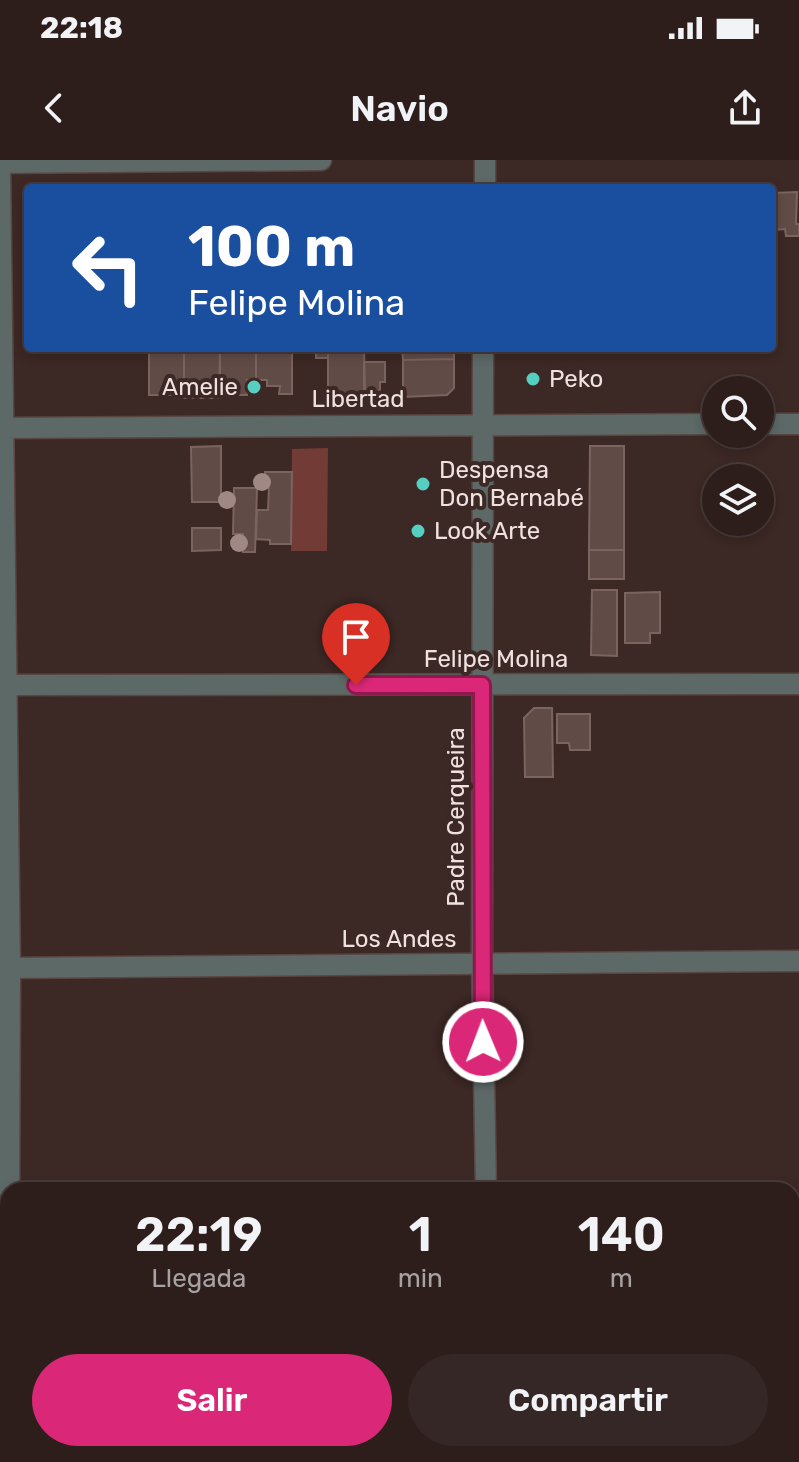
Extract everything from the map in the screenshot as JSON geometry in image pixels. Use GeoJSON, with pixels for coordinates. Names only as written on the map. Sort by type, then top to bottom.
{"type":"FeatureCollection","features":[{"type":"Feature","properties":{"kind":"street"},"geometry":{"type":"LineString","coordinates":[[7,1182],[0,165],[321,160]]}},
{"type":"Feature","properties":{"kind":"street"},"geometry":{"type":"LineString","coordinates":[[485,160],[485,184]]}},
{"type":"Feature","properties":{"kind":"street","name":"Padre Cerqueira"},"geometry":{"type":"LineString","coordinates":[[483,352],[482,964],[486,1182]]}},
{"type":"Feature","properties":{"kind":"street","name":"Libertad"},"geometry":{"type":"LineString","coordinates":[[2,428],[702,424]]}},
{"type":"Feature","properties":{"kind":"street"},"geometry":{"type":"LineString","coordinates":[[774,424],[799,424]]}},
{"type":"Feature","properties":{"kind":"street","name":"Felipe Molina"},"geometry":{"type":"LineString","coordinates":[[3,685],[799,684]]}},
{"type":"Feature","properties":{"kind":"street","name":"Los Andes"},"geometry":{"type":"LineString","coordinates":[[5,967],[799,961]]}},
{"type":"Feature","properties":{"kind":"shaded area"},"geometry":{"type":"Polygon","coordinates":[[[328,448],[327,551],[291,551],[292,449],[328,448]]]}},
{"type":"Feature","properties":{"kind":"building"},"geometry":{"type":"Polygon","coordinates":[[[797,192],[796,224],[799,224],[799,236],[786,236],[785,229],[776,230],[776,193],[797,192]]]}},
{"type":"Feature","properties":{"kind":"building"},"geometry":{"type":"Polygon","coordinates":[[[149,352],[184,352],[184,398],[149,395],[149,352]]]}},
{"type":"Feature","properties":{"kind":"building"},"geometry":{"type":"Polygon","coordinates":[[[184,352],[220,352],[219,398],[184,398],[184,352]]]}},
{"type":"Feature","properties":{"kind":"building"},"geometry":{"type":"Polygon","coordinates":[[[220,352],[256,352],[256,380],[247,380],[247,395],[220,395],[220,352]]]}},
{"type":"Feature","properties":{"kind":"building"},"geometry":{"type":"Polygon","coordinates":[[[256,352],[292,352],[292,394],[279,394],[280,386],[267,386],[267,380],[256,380],[256,352]]]}},
{"type":"Feature","properties":{"kind":"building"},"geometry":{"type":"Polygon","coordinates":[[[316,352],[328,352],[328,358],[316,358],[316,352]]]}},
{"type":"Feature","properties":{"kind":"building"},"geometry":{"type":"Polygon","coordinates":[[[328,352],[364,352],[365,393],[328,393],[328,352]]]}},
{"type":"Feature","properties":{"kind":"building"},"geometry":{"type":"Polygon","coordinates":[[[402,352],[454,352],[454,359],[403,360],[402,352]]]}},
{"type":"Feature","properties":{"kind":"building"},"geometry":{"type":"Polygon","coordinates":[[[454,359],[454,388],[447,395],[403,397],[403,360],[454,359]]]}},
{"type":"Feature","properties":{"kind":"building"},"geometry":{"type":"Polygon","coordinates":[[[364,362],[385,362],[385,382],[380,382],[380,397],[364,398],[364,362]]]}},
{"type":"Feature","properties":{"kind":"building"},"geometry":{"type":"Polygon","coordinates":[[[221,446],[221,502],[192,502],[191,447],[221,446]]]}},
{"type":"Feature","properties":{"kind":"building"},"geometry":{"type":"Polygon","coordinates":[[[590,446],[624,446],[624,550],[589,550],[590,446]]]}},
{"type":"Feature","properties":{"kind":"building"},"geometry":{"type":"Polygon","coordinates":[[[265,472],[292,472],[291,544],[270,544],[270,540],[256,539],[257,510],[268,510],[269,486],[264,486],[265,472]]]}},
{"type":"Feature","properties":{"kind":"building"},"geometry":{"type":"Polygon","coordinates":[[[234,488],[257,488],[255,552],[243,552],[243,534],[233,534],[234,488]]]}},
{"type":"Feature","properties":{"kind":"building"},"geometry":{"type":"Polygon","coordinates":[[[192,528],[221,528],[221,550],[192,551],[192,528]]]}},
{"type":"Feature","properties":{"kind":"building"},"geometry":{"type":"Polygon","coordinates":[[[589,550],[624,550],[624,579],[589,579],[589,550]]]}},
{"type":"Feature","properties":{"kind":"building"},"geometry":{"type":"Polygon","coordinates":[[[592,590],[617,590],[617,656],[591,655],[592,590]]]}},
{"type":"Feature","properties":{"kind":"building"},"geometry":{"type":"Polygon","coordinates":[[[660,592],[660,633],[650,633],[650,643],[625,643],[625,593],[660,592]]]}},
{"type":"Feature","properties":{"kind":"building"},"geometry":{"type":"Polygon","coordinates":[[[534,708],[552,708],[553,777],[525,777],[524,718],[534,708]]]}},
{"type":"Feature","properties":{"kind":"building"},"geometry":{"type":"Polygon","coordinates":[[[557,714],[590,714],[590,750],[570,750],[569,743],[557,743],[557,714]]]}},
{"type":"Feature","properties":{"kind":"place","name":"Peko"},"geometry":{"type":"Point","coordinates":[533,379]}},
{"type":"Feature","properties":{"kind":"place","name":"Amelie"},"geometry":{"type":"Point","coordinates":[254,387]}},
{"type":"Feature","properties":{"kind":"place","name":"Despensa Don Bernabé"},"geometry":{"type":"Point","coordinates":[423,484]}},
{"type":"Feature","properties":{"kind":"place","name":"Look Arte"},"geometry":{"type":"Point","coordinates":[418,531]}},
{"type":"Feature","properties":{"kind":"route"},"geometry":{"type":"LineString","coordinates":[[356,685],[482,685],[483,1042]]}}]}
